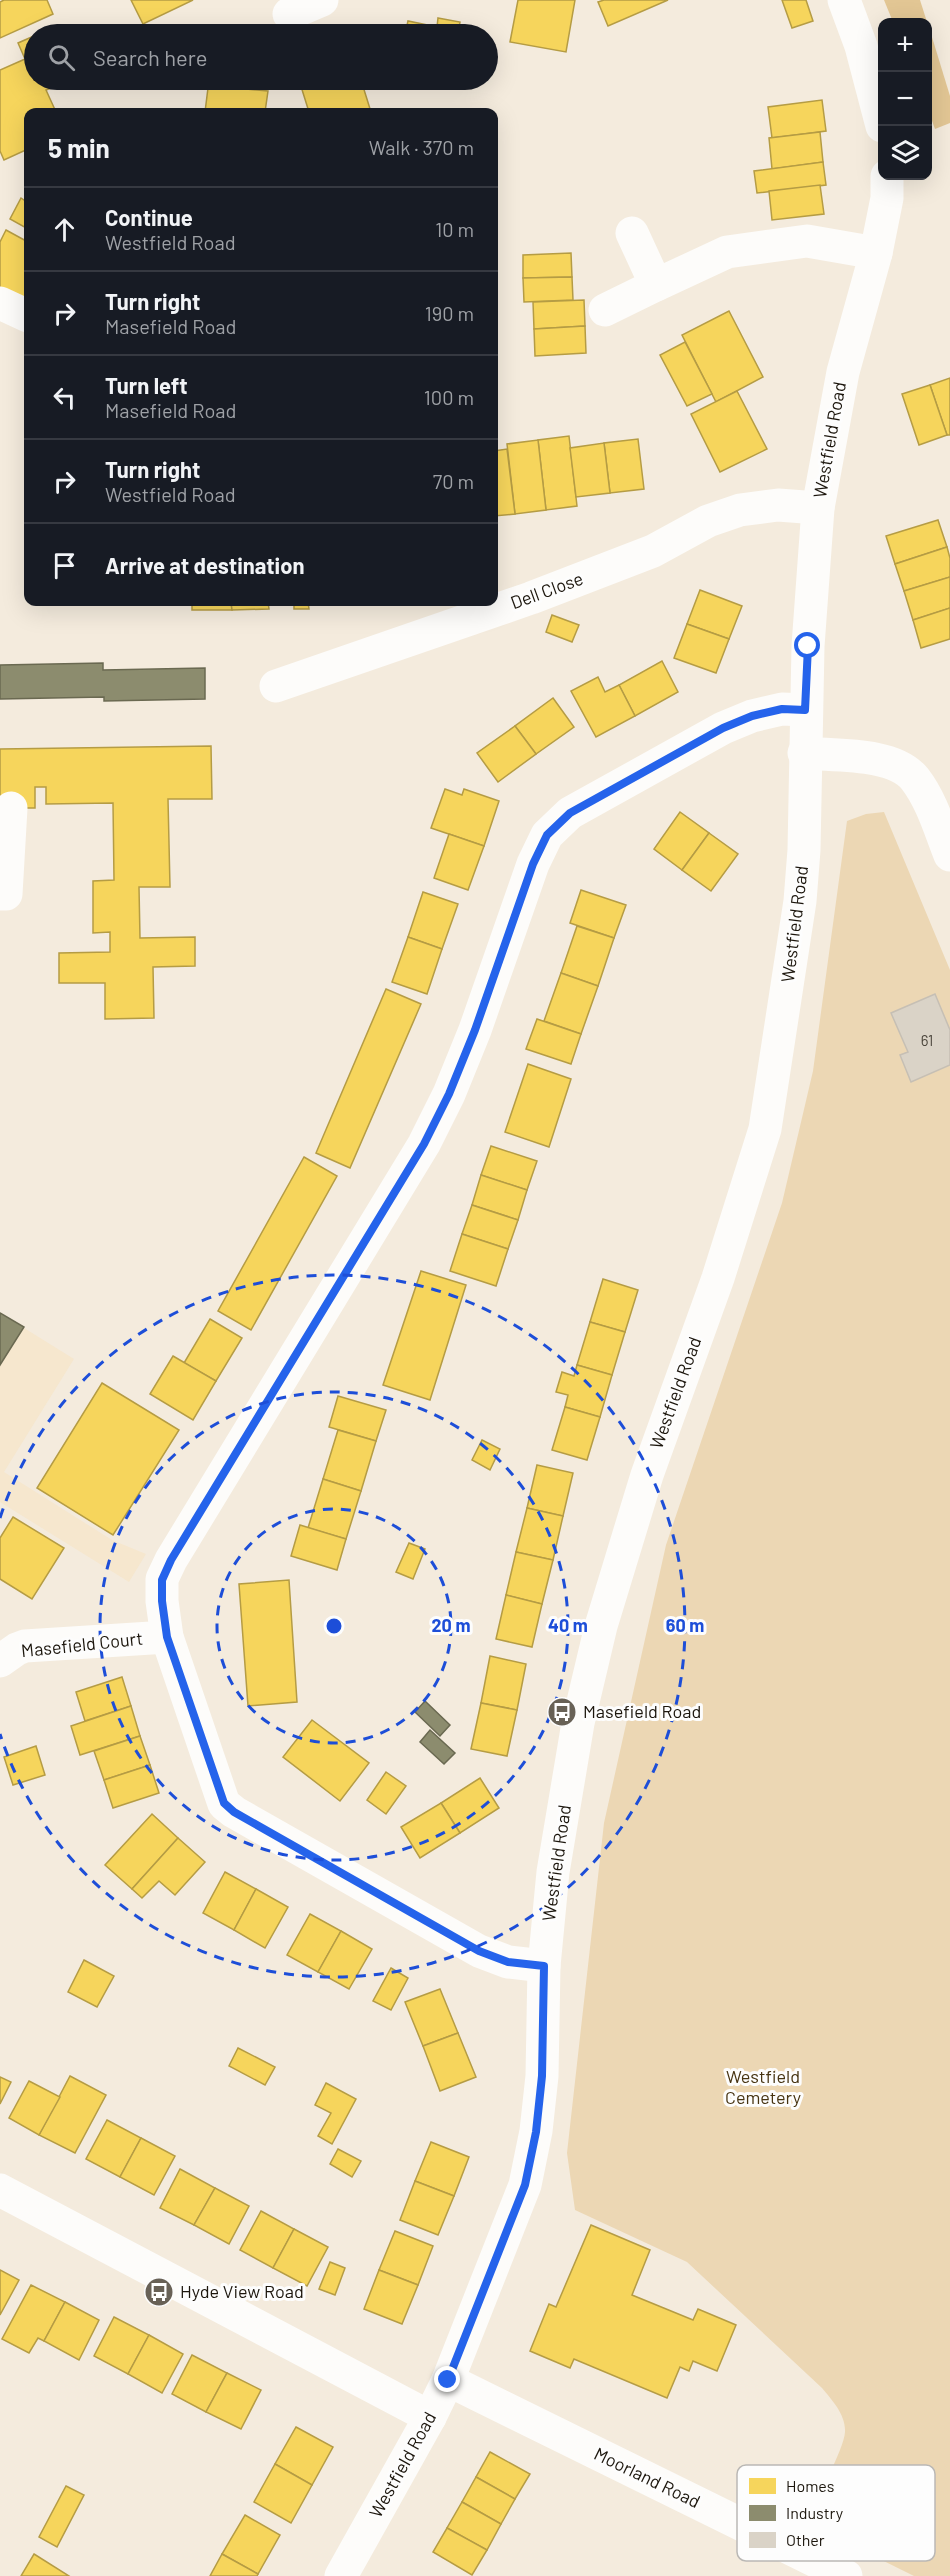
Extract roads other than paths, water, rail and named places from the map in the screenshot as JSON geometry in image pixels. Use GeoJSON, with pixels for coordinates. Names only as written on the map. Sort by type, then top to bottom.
{"type":"FeatureCollection","features":[{"type":"Feature","properties":{"kind":"street"},"geometry":{"type":"LineString","coordinates":[[289,14],[322,0]]}},
{"type":"Feature","properties":{"kind":"street"},"geometry":{"type":"LineString","coordinates":[[844,0],[861,46],[878,111]]}},
{"type":"Feature","properties":{"kind":"street","name":"Westfield Road"},"geometry":{"type":"LineString","coordinates":[[341,2576],[448,2380],[525,2185],[536,2132],[542,2076],[544,1966],[554,1872],[578,1723],[601,1626],[647,1475],[718,1278],[765,1129],[800,901],[804,849],[805,710],[818,508],[843,372],[876,253],[886,198],[886,180]]}},
{"type":"Feature","properties":{"kind":"street"},"geometry":{"type":"LineString","coordinates":[[632,233],[656,285]]}},
{"type":"Feature","properties":{"kind":"street"},"geometry":{"type":"LineString","coordinates":[[604,310],[727,252],[807,241],[876,253]]}},
{"type":"Feature","properties":{"kind":"street"},"geometry":{"type":"LineString","coordinates":[[0,303],[24,314]]}},
{"type":"Feature","properties":{"kind":"street","name":"Dell Close"},"geometry":{"type":"LineString","coordinates":[[276,686],[553,590],[652,551],[708,521],[740,510],[778,505],[818,508]]}},
{"type":"Feature","properties":{"kind":"street"},"geometry":{"type":"LineString","coordinates":[[544,1966],[508,1962],[479,1951],[234,1812],[224,1803],[167,1637],[162,1601],[162,1580],[171,1560],[424,1144],[449,1094],[475,1030],[533,864],[547,835],[570,813],[723,728],[752,716],[782,709],[805,710]]}},
{"type":"Feature","properties":{"kind":"street"},"geometry":{"type":"LineString","coordinates":[[804,753],[881,760],[899,766],[913,777],[926,797],[950,855]]}},
{"type":"Feature","properties":{"kind":"street"},"geometry":{"type":"LineString","coordinates":[[0,894],[6,894],[11,808]]}},
{"type":"Feature","properties":{"kind":"street","name":"Masefield Court"},"geometry":{"type":"LineString","coordinates":[[0,1661],[25,1646],[167,1637]]}},
{"type":"Feature","properties":{"kind":"street"},"geometry":{"type":"LineString","coordinates":[[0,2190],[429,2418]]}},
{"type":"Feature","properties":{"kind":"street","name":"Moorland Road"},"geometry":{"type":"LineString","coordinates":[[448,2380],[737,2522]]}},
{"type":"Feature","properties":{"kind":"street","name":"Moorland Road"},"geometry":{"type":"LineString","coordinates":[[816,2561],[846,2576]]}},
{"type":"Feature","properties":{"kind":"place","name":"Masefield Road"},"geometry":{"type":"Point","coordinates":[562,1712]}},
{"type":"Feature","properties":{"kind":"place","name":"Hyde View Road"},"geometry":{"type":"Point","coordinates":[159,2292]}},
{"type":"Feature","properties":{"kind":"park label","name":"Westfield Cemetery"},"geometry":{"type":"Point","coordinates":[763,2087]}}]}
